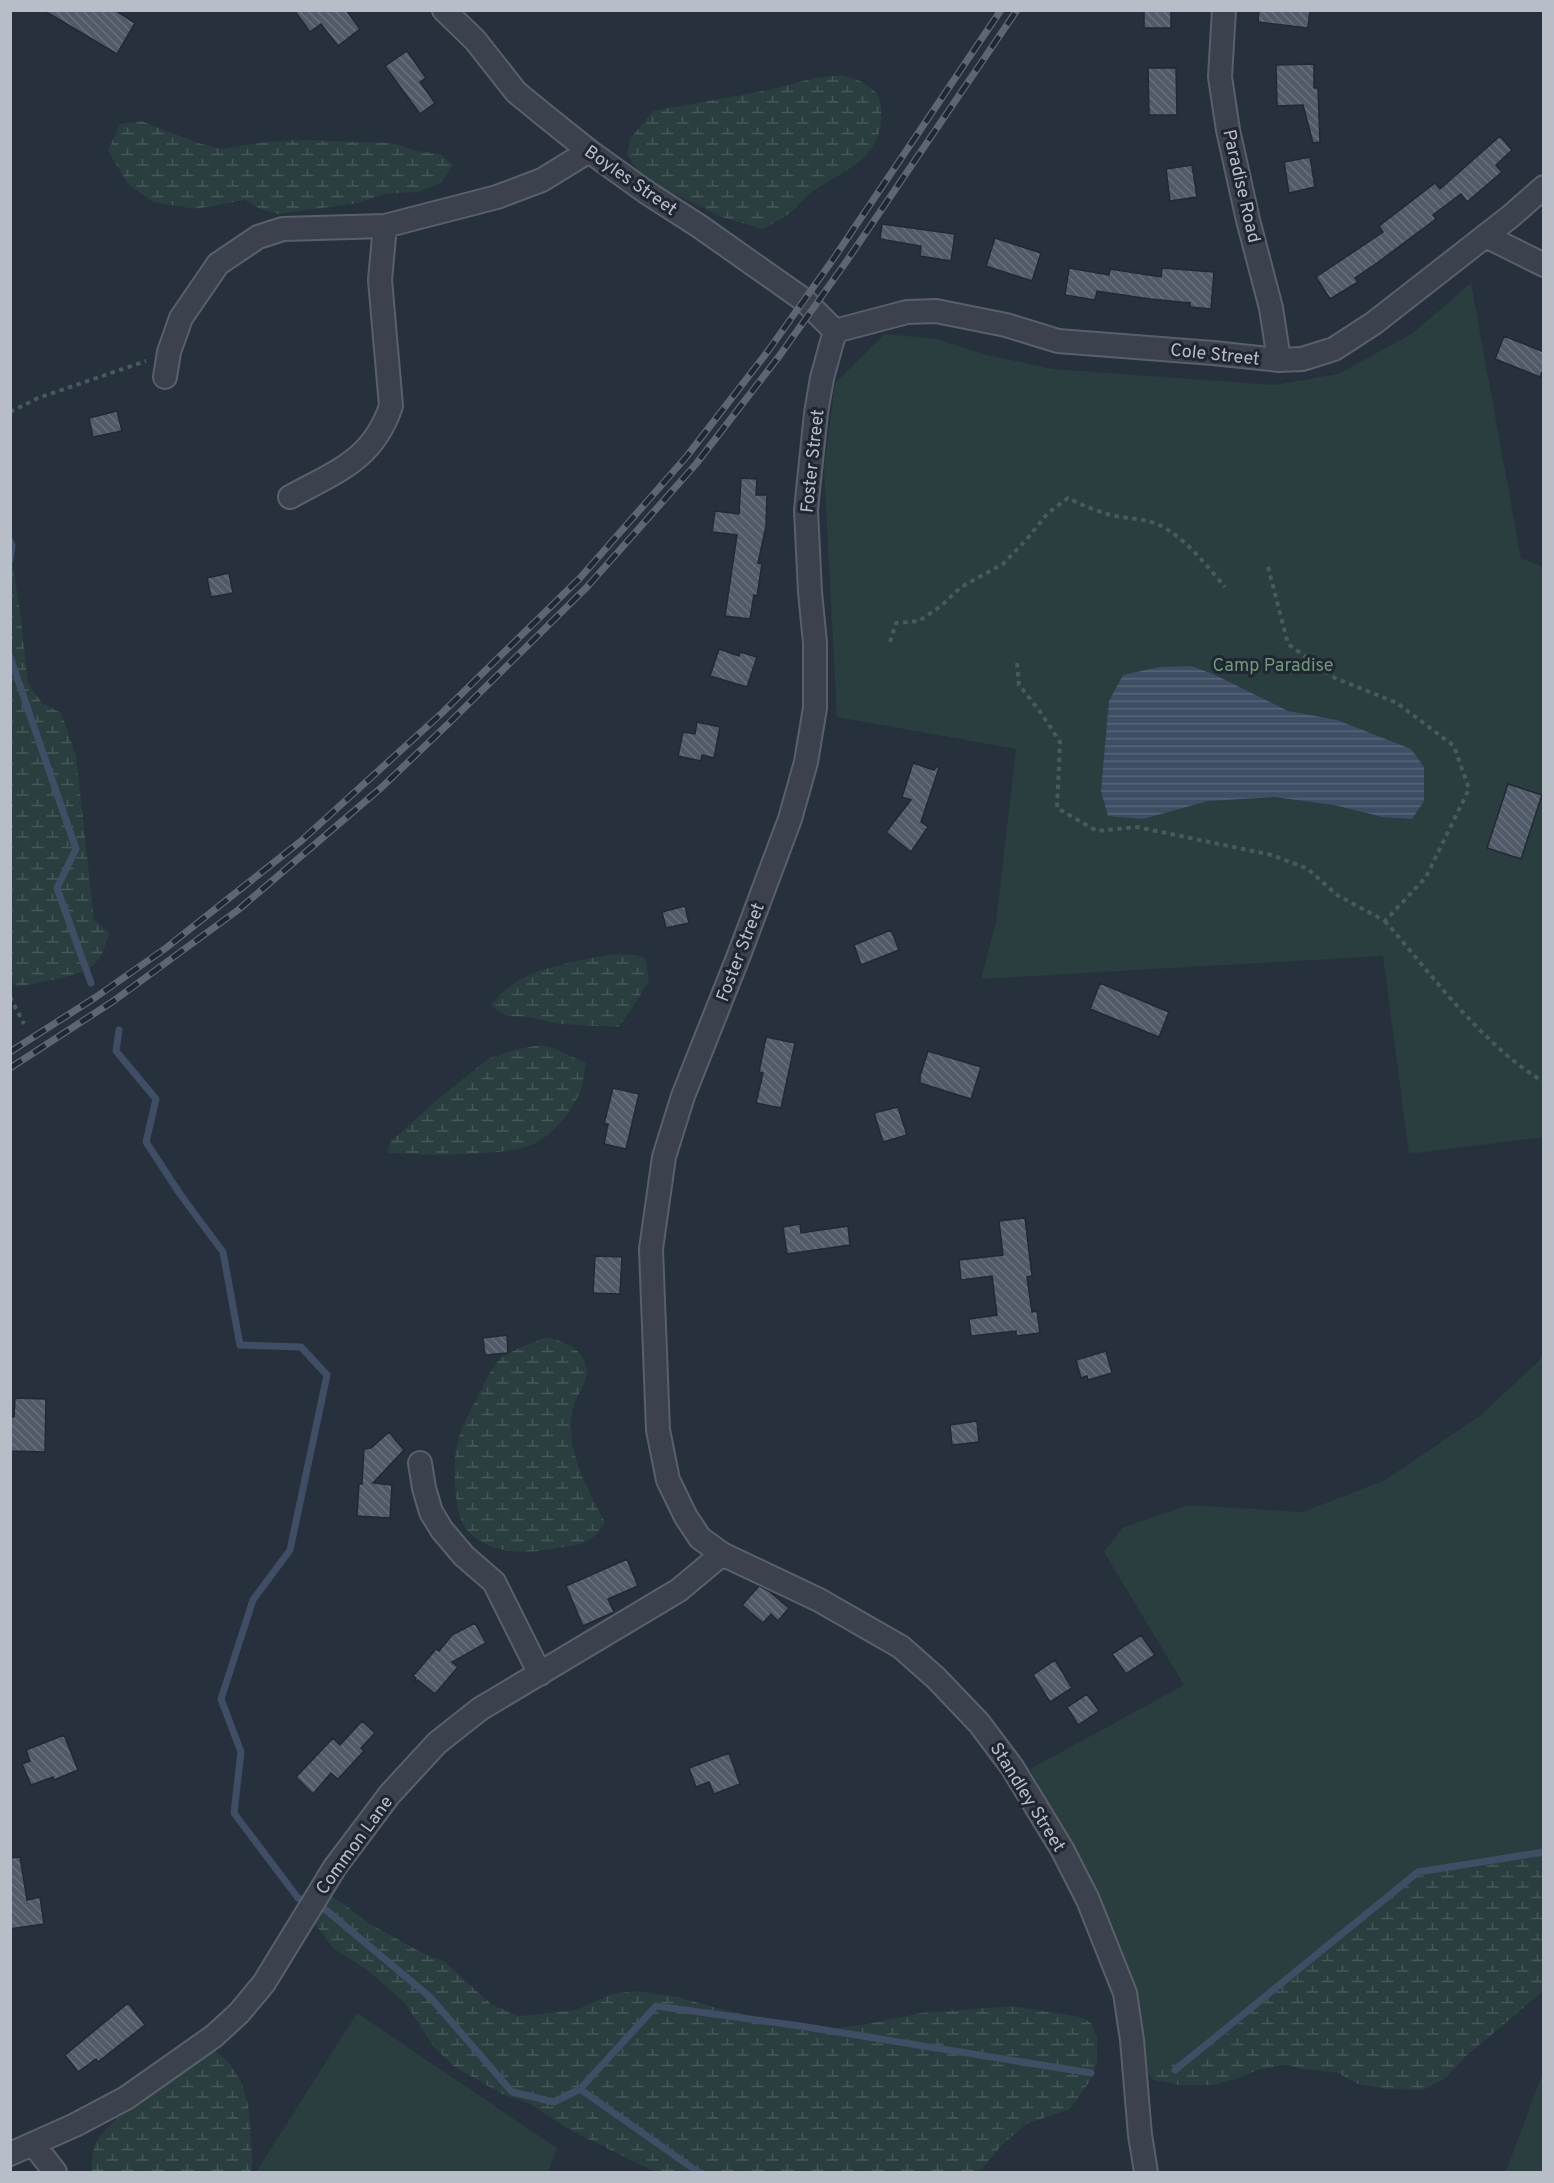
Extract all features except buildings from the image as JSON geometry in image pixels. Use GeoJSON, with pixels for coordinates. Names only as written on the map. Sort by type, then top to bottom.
{"type":"FeatureCollection","features":[{"type":"Feature","properties":{"kind":"street","name":"Boyles Street"},"geometry":{"type":"LineString","coordinates":[[444,10],[475,40],[516,92],[589,151],[804,300],[836,331]]}},
{"type":"Feature","properties":{"kind":"street","name":"Paradise Road"},"geometry":{"type":"LineString","coordinates":[[1224,10],[1221,87],[1246,209],[1271,308],[1279,360]]}},
{"type":"Feature","properties":{"kind":"street"},"geometry":{"type":"LineString","coordinates":[[165,377],[169,352],[182,318],[218,264],[258,237],[283,229],[385,226],[497,197],[542,180],[589,151]]}},
{"type":"Feature","properties":{"kind":"street","name":"Cole Street"},"geometry":{"type":"LineString","coordinates":[[836,331],[907,312],[936,311],[1006,325],[1058,341],[1279,360],[1302,359],[1334,349],[1374,323],[1486,236],[1544,187]]}},
{"type":"Feature","properties":{"kind":"street"},"geometry":{"type":"LineString","coordinates":[[290,497],[350,463],[371,447],[385,426],[391,406],[380,280],[385,226]]}},
{"type":"Feature","properties":{"kind":"street"},"geometry":{"type":"LineString","coordinates":[[1486,236],[1544,266]]}},
{"type":"Feature","properties":{"kind":"street","name":"Foster Street"},"geometry":{"type":"LineString","coordinates":[[722,1554],[700,1538],[686,1517],[668,1480],[657,1418],[651,1249],[664,1157],[680,1106],[790,819],[806,762],[815,708],[815,643],[806,510],[816,413],[822,378],[836,331]]}},
{"type":"Feature","properties":{"kind":"street"},"geometry":{"type":"LineString","coordinates":[[420,1463],[431,1512],[454,1545],[494,1582],[540,1674]]}},
{"type":"Feature","properties":{"kind":"street","name":"Common Lane"},"geometry":{"type":"LineString","coordinates":[[10,2154],[34,2145],[126,2098],[214,2036],[239,2013],[264,1983],[335,1867],[390,1794],[437,1743],[480,1710],[679,1590],[722,1554]]}},
{"type":"Feature","properties":{"kind":"street","name":"Standley Street"},"geometry":{"type":"LineString","coordinates":[[722,1554],[819,1600],[901,1647],[936,1678],[979,1723],[1012,1767],[1062,1849],[1083,1890],[1125,1993],[1146,2172]]}},
{"type":"Feature","properties":{"kind":"street"},"geometry":{"type":"LineString","coordinates":[[34,2145],[55,2172]]}},
{"type":"Feature","properties":{"kind":"path"},"geometry":{"type":"LineString","coordinates":[[10,412],[38,398],[124,370],[169,352]]}},
{"type":"Feature","properties":{"kind":"path"},"geometry":{"type":"LineString","coordinates":[[890,642],[896,623],[919,621],[941,606],[961,587],[1003,564],[1048,513],[1068,498],[1113,516],[1136,517],[1159,524],[1193,549],[1225,587]]}},
{"type":"Feature","properties":{"kind":"path"},"geometry":{"type":"LineString","coordinates":[[1267,562],[1288,644],[1335,678],[1397,703],[1454,746],[1468,789],[1426,877],[1386,921]]}},
{"type":"Feature","properties":{"kind":"path"},"geometry":{"type":"LineString","coordinates":[[1017,663],[1019,685],[1060,742],[1057,808],[1097,831],[1137,827],[1272,855],[1308,869],[1336,895],[1386,921],[1473,1022],[1521,1069],[1544,1082]]}},
{"type":"Feature","properties":{"kind":"path"},"geometry":{"type":"LineString","coordinates":[[10,997],[24,1024]]}},
{"type":"Feature","properties":{"kind":"green space"},"geometry":{"type":"Polygon","coordinates":[[[842,75],[868,85],[877,94],[881,107],[881,125],[877,139],[861,160],[811,193],[787,215],[763,229],[722,217],[656,185],[637,169],[627,155],[630,139],[653,111],[768,90],[815,78],[842,75]]]}},
{"type":"Feature","properties":{"kind":"green space"},"geometry":{"type":"Polygon","coordinates":[[[141,121],[198,143],[221,149],[265,142],[301,140],[392,143],[417,151],[440,154],[453,165],[441,183],[418,192],[385,194],[359,203],[278,214],[260,209],[245,200],[195,209],[153,202],[128,184],[108,151],[120,124],[141,121]]]}},
{"type":"Feature","properties":{"kind":"green space","name":"Camp Paradise"},"geometry":{"type":"Polygon","coordinates":[[[1471,283],[1521,558],[1543,567],[1543,1137],[1409,1154],[1383,956],[981,979],[996,922],[1016,749],[837,717],[824,470],[835,383],[885,334],[937,339],[983,354],[1053,369],[1275,385],[1338,374],[1413,333],[1471,283]]]}},
{"type":"Feature","properties":{"kind":"green space"},"geometry":{"type":"Polygon","coordinates":[[[10,545],[28,683],[42,703],[61,713],[76,755],[94,919],[109,933],[100,956],[95,964],[86,970],[17,987],[10,981],[10,545]]]}},
{"type":"Feature","properties":{"kind":"green space"},"geometry":{"type":"Polygon","coordinates":[[[614,954],[636,955],[645,958],[649,981],[618,1027],[559,1024],[529,1017],[507,1016],[491,1006],[507,988],[531,974],[558,965],[614,954]]]}},
{"type":"Feature","properties":{"kind":"green space"},"geometry":{"type":"Polygon","coordinates":[[[540,1045],[553,1048],[586,1063],[582,1086],[570,1111],[543,1139],[522,1148],[485,1153],[442,1155],[388,1153],[390,1142],[488,1059],[510,1051],[540,1045]]]}},
{"type":"Feature","properties":{"kind":"green space"},"geometry":{"type":"Polygon","coordinates":[[[546,1337],[575,1349],[586,1365],[585,1381],[573,1408],[571,1437],[585,1482],[605,1522],[588,1541],[576,1545],[529,1552],[494,1548],[474,1537],[466,1529],[459,1513],[455,1490],[455,1467],[459,1436],[496,1364],[508,1353],[546,1337]]]}},
{"type":"Feature","properties":{"kind":"green space"},"geometry":{"type":"Polygon","coordinates":[[[1543,1353],[1543,1851],[1479,1858],[1425,1873],[1400,1884],[1355,1920],[1224,2036],[1193,2058],[1148,2071],[1140,2007],[1111,1928],[1030,1769],[1184,1685],[1104,1552],[1122,1528],[1188,1505],[1303,1512],[1385,1480],[1481,1415],[1539,1361],[1543,1353]]]}},
{"type":"Feature","properties":{"kind":"green space"},"geometry":{"type":"Polygon","coordinates":[[[1543,1522],[1543,1991],[1465,2057],[1446,2078],[1423,2090],[1387,2089],[1358,2084],[1338,2073],[1286,2065],[1260,2069],[1236,2079],[1211,2085],[1180,2085],[1153,2080],[1143,2067],[1149,2052],[1543,1522]]]}},
{"type":"Feature","properties":{"kind":"green space"},"geometry":{"type":"Polygon","coordinates":[[[328,1895],[344,1904],[365,1921],[426,1955],[444,1961],[492,2005],[519,2016],[576,2010],[612,1994],[635,1991],[678,1997],[720,2009],[816,2030],[862,2025],[921,2013],[1013,2006],[1080,2017],[1091,2023],[1097,2037],[1097,2062],[1090,2081],[1070,2109],[1026,2124],[1002,2145],[981,2170],[973,2172],[655,2172],[570,2130],[530,2104],[502,2094],[455,2067],[434,2047],[405,2003],[366,1969],[334,1949],[312,1920],[328,1895]]]}},
{"type":"Feature","properties":{"kind":"green space"},"geometry":{"type":"Polygon","coordinates":[[[357,2013],[557,2148],[548,2172],[256,2172],[357,2013]]]}},
{"type":"Feature","properties":{"kind":"green space"},"geometry":{"type":"Polygon","coordinates":[[[213,2051],[233,2068],[248,2104],[252,2159],[250,2172],[92,2172],[95,2145],[114,2121],[148,2094],[213,2051]]]}},
{"type":"Feature","properties":{"kind":"green space"},"geometry":{"type":"Polygon","coordinates":[[[1543,2072],[1543,2172],[1504,2172],[1508,2166],[1543,2072]]]}},
{"type":"Feature","properties":{"kind":"water"},"geometry":{"type":"Polygon","coordinates":[[[1191,666],[1213,674],[1288,711],[1337,720],[1411,749],[1424,767],[1424,801],[1412,819],[1383,817],[1334,805],[1275,797],[1208,801],[1143,819],[1108,816],[1101,791],[1109,701],[1123,675],[1159,667],[1191,666]]]}},
{"type":"Feature","properties":{"kind":"waterway"},"geometry":{"type":"LineString","coordinates":[[10,541],[12,546],[10,560]]}},
{"type":"Feature","properties":{"kind":"waterway"},"geometry":{"type":"LineString","coordinates":[[10,657],[76,849],[57,888],[91,983]]}},
{"type":"Feature","properties":{"kind":"waterway"},"geometry":{"type":"LineString","coordinates":[[119,1030],[116,1051],[156,1099],[146,1142],[180,1194],[223,1252],[240,1345],[301,1347],[327,1375],[290,1550],[253,1600],[221,1699],[241,1752],[234,1813],[298,1898],[326,1910],[430,1997],[512,2092],[554,2102],[580,2089],[656,2006],[800,2026],[1091,2073]]}},
{"type":"Feature","properties":{"kind":"waterway"},"geometry":{"type":"LineString","coordinates":[[1175,2070],[1418,1872],[1544,1852]]}},
{"type":"Feature","properties":{"kind":"waterway"},"geometry":{"type":"LineString","coordinates":[[580,2089],[698,2172]]}},
{"type":"Feature","properties":{"kind":"railway"},"geometry":{"type":"LineString","coordinates":[[10,1052],[96,997],[166,948],[301,841],[442,713],[580,578],[687,456],[768,351],[834,258],[1001,10]]}},
{"type":"Feature","properties":{"kind":"railway"},"geometry":{"type":"LineString","coordinates":[[10,1068],[112,1002],[238,910],[382,787],[587,587],[696,464],[780,355],[1017,10]]}}]}
